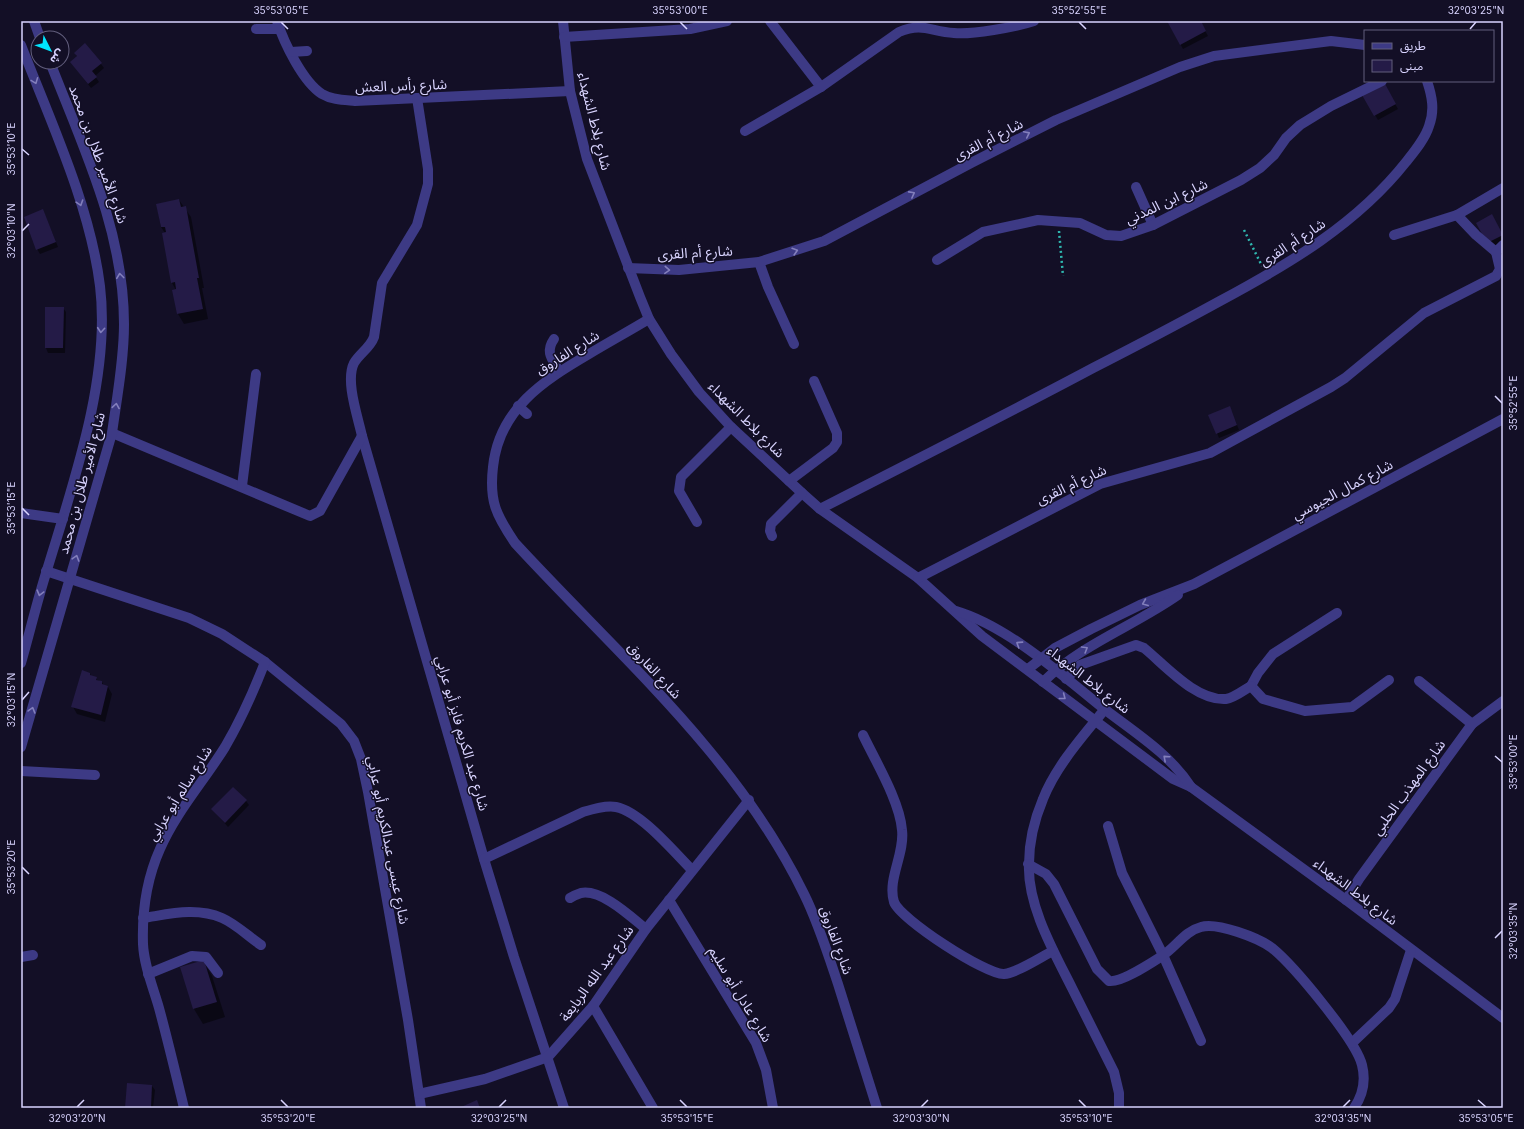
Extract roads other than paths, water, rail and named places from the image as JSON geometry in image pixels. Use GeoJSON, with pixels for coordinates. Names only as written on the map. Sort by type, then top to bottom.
{"type":"FeatureCollection","features":[{"type":"Feature","properties":{"kind":"street","name":"شارع بلاط الشهداء"},"geometry":{"type":"LineString","coordinates":[[563,21],[570,91],[587,159],[649,319],[699,392],[730,426],[820,509],[918,578],[982,636],[1173,779],[1191,787],[1346,900],[1503,1018]]}},
{"type":"Feature","properties":{"kind":"street"},"geometry":{"type":"LineString","coordinates":[[564,38],[690,29],[727,21]]}},
{"type":"Feature","properties":{"kind":"street"},"geometry":{"type":"LineString","coordinates":[[770,21],[821,87]]}},
{"type":"Feature","properties":{"kind":"street"},"geometry":{"type":"LineString","coordinates":[[745,131],[821,87],[899,32],[913,27],[966,34],[1034,21]]}},
{"type":"Feature","properties":{"kind":"street"},"geometry":{"type":"LineString","coordinates":[[256,29],[278,25]]}},
{"type":"Feature","properties":{"kind":"street","name":"شارع رأس العش"},"geometry":{"type":"LineString","coordinates":[[278,25],[305,78],[323,95],[337,100],[355,101],[570,91]]}},
{"type":"Feature","properties":{"kind":"street","name":"شارع أم القرى"},"geometry":{"type":"LineString","coordinates":[[628,268],[679,270],[759,262],[824,241],[971,162],[1056,120],[1180,66],[1214,56],[1302,44],[1331,41],[1364,44]]}},
{"type":"Feature","properties":{"kind":"street","name":"شارع الأمير طلال بن محمد"},"geometry":{"type":"LineString","coordinates":[[21,44],[72,179],[86,222],[96,258],[100,287],[102,321],[97,374],[80,458],[63,519],[46,571],[21,663]]}},
{"type":"Feature","properties":{"kind":"street"},"geometry":{"type":"LineString","coordinates":[[291,52],[307,51]]}},
{"type":"Feature","properties":{"kind":"street","name":"شارع الأمير طلال بن محمد"},"geometry":{"type":"LineString","coordinates":[[21,748],[112,433],[120,380],[124,324],[118,258],[102,196],[53,70]]}},
{"type":"Feature","properties":{"kind":"street","name":"شارع ابن المدني"},"geometry":{"type":"LineString","coordinates":[[937,260],[983,232],[1038,220],[1065,220],[1080,223],[1106,235],[1121,236],[1153,225],[1241,180],[1260,168],[1274,155],[1286,138],[1300,125],[1331,106],[1380,82]]}},
{"type":"Feature","properties":{"kind":"street","name":"شارع أم القرى"},"geometry":{"type":"LineString","coordinates":[[820,509],[1053,389],[1267,276],[1331,234],[1376,196],[1396,175],[1429,128],[1433,112],[1432,96],[1427,82]]}},
{"type":"Feature","properties":{"kind":"street","name":"شارع عبد الكريم فايز أبو عرابي"},"geometry":{"type":"LineString","coordinates":[[417,98],[428,169],[428,184],[425,199],[417,225],[382,283],[378,320],[372,344],[355,363],[350,379],[362,436],[484,859],[514,957],[564,1108]]}},
{"type":"Feature","properties":{"kind":"street"},"geometry":{"type":"LineString","coordinates":[[1136,187],[1153,225]]}},
{"type":"Feature","properties":{"kind":"street"},"geometry":{"type":"LineString","coordinates":[[1394,235],[1457,215],[1503,188]]}},
{"type":"Feature","properties":{"kind":"street"},"geometry":{"type":"LineString","coordinates":[[1457,215],[1480,240],[1500,248]]}},
{"type":"Feature","properties":{"kind":"street","name":"شارع أم القرى"},"geometry":{"type":"LineString","coordinates":[[918,578],[1100,484],[1210,453],[1345,378],[1424,313],[1494,277],[1501,275],[1500,248]]}},
{"type":"Feature","properties":{"kind":"street"},"geometry":{"type":"LineString","coordinates":[[759,262],[768,287],[794,344]]}},
{"type":"Feature","properties":{"kind":"street","name":"شارع الفاروق"},"geometry":{"type":"LineString","coordinates":[[649,319],[559,371],[537,388],[518,406],[503,428],[494,452],[491,484],[494,506],[515,543],[602,634],[706,747],[749,800],[781,850],[805,895],[828,953],[877,1108]]}},
{"type":"Feature","properties":{"kind":"street"},"geometry":{"type":"LineString","coordinates":[[554,339],[550,346],[549,352],[559,371]]}},
{"type":"Feature","properties":{"kind":"street"},"geometry":{"type":"LineString","coordinates":[[242,486],[256,374]]}},
{"type":"Feature","properties":{"kind":"street"},"geometry":{"type":"LineString","coordinates":[[789,481],[833,448],[836,442],[837,433],[814,381]]}},
{"type":"Feature","properties":{"kind":"street"},"geometry":{"type":"LineString","coordinates":[[518,406],[527,414]]}},
{"type":"Feature","properties":{"kind":"street","name":"شارع كمال الجيوسي"},"geometry":{"type":"LineString","coordinates":[[1028,669],[1041,658],[1085,632],[1140,605],[1194,584],[1503,419]]}},
{"type":"Feature","properties":{"kind":"street"},"geometry":{"type":"LineString","coordinates":[[698,522],[679,491],[681,477],[730,426]]}},
{"type":"Feature","properties":{"kind":"street"},"geometry":{"type":"LineString","coordinates":[[112,433],[242,486],[310,516],[320,511],[362,436]]}},
{"type":"Feature","properties":{"kind":"street"},"geometry":{"type":"LineString","coordinates":[[772,536],[770,531],[771,524],[802,493]]}},
{"type":"Feature","properties":{"kind":"street"},"geometry":{"type":"LineString","coordinates":[[21,513],[63,519]]}},
{"type":"Feature","properties":{"kind":"street","name":"شارع عيسى عبدالكريم أبو عرابي"},"geometry":{"type":"LineString","coordinates":[[46,571],[189,618],[222,634],[265,662],[341,724],[354,741],[361,759],[408,1020],[421,1108]]}},
{"type":"Feature","properties":{"kind":"street","name":"شارع كمال الجيوسي"},"geometry":{"type":"LineString","coordinates":[[1043,682],[1055,670],[1081,651],[1173,599],[1194,584]]}},
{"type":"Feature","properties":{"kind":"street","name":"شارع بلاط الشهداء"},"geometry":{"type":"LineString","coordinates":[[956,611],[972,616],[988,624],[1041,658],[1164,757],[1183,774],[1191,787]]}},
{"type":"Feature","properties":{"kind":"street"},"geometry":{"type":"LineString","coordinates":[[1066,679],[1080,665],[1136,645],[1144,648],[1193,689],[1211,698],[1228,699],[1251,686],[1273,654],[1337,613]]}},
{"type":"Feature","properties":{"kind":"street","name":"شارع سالم أبو عرابي"},"geometry":{"type":"LineString","coordinates":[[184,1108],[159,1007],[148,974],[143,946],[142,918],[150,880],[160,848],[245,710],[265,662]]}},
{"type":"Feature","properties":{"kind":"street"},"geometry":{"type":"LineString","coordinates":[[1251,686],[1263,699],[1305,711],[1352,707],[1389,680]]}},
{"type":"Feature","properties":{"kind":"street"},"geometry":{"type":"LineString","coordinates":[[1419,681],[1472,724]]}},
{"type":"Feature","properties":{"kind":"street","name":"شارع المهذب الحلبي"},"geometry":{"type":"LineString","coordinates":[[1346,900],[1359,879],[1472,724],[1503,701]]}},
{"type":"Feature","properties":{"kind":"street"},"geometry":{"type":"LineString","coordinates":[[1105,709],[1063,764],[1043,798],[1034,829],[1028,864],[1032,891],[1053,950],[1114,1072],[1119,1092],[1119,1108]]}},
{"type":"Feature","properties":{"kind":"street"},"geometry":{"type":"LineString","coordinates":[[863,735],[899,812],[902,831],[901,852],[894,876],[893,895],[899,910],[919,928],[989,971],[999,974],[1009,973],[1053,950]]}},
{"type":"Feature","properties":{"kind":"street"},"geometry":{"type":"LineString","coordinates":[[21,771],[95,775]]}},
{"type":"Feature","properties":{"kind":"street","name":"شارع عبد الله الربايعة"},"geometry":{"type":"LineString","coordinates":[[419,1094],[485,1079],[548,1057],[593,1006],[646,929],[749,800]]}},
{"type":"Feature","properties":{"kind":"street"},"geometry":{"type":"LineString","coordinates":[[484,859],[583,812],[595,808],[616,807],[633,813],[692,870]]}},
{"type":"Feature","properties":{"kind":"street"},"geometry":{"type":"LineString","coordinates":[[1108,826],[1122,873],[1163,955],[1201,1041]]}},
{"type":"Feature","properties":{"kind":"street"},"geometry":{"type":"LineString","coordinates":[[1028,864],[1046,874],[1054,884],[1098,969],[1105,979],[1118,981],[1163,955],[1182,938],[1202,927],[1223,927],[1271,947],[1294,970],[1352,1043],[1362,1064],[1364,1074],[1363,1089],[1354,1108]]}},
{"type":"Feature","properties":{"kind":"street"},"geometry":{"type":"LineString","coordinates":[[570,898],[582,893],[595,895],[611,902],[646,929]]}},
{"type":"Feature","properties":{"kind":"street","name":"شارع عادل أبو سليم"},"geometry":{"type":"LineString","coordinates":[[669,900],[756,1043],[766,1070],[773,1108]]}},
{"type":"Feature","properties":{"kind":"street"},"geometry":{"type":"LineString","coordinates":[[142,918],[188,911],[207,913],[224,919],[261,945]]}},
{"type":"Feature","properties":{"kind":"street"},"geometry":{"type":"LineString","coordinates":[[1352,1043],[1378,1019],[1395,999],[1411,950]]}},
{"type":"Feature","properties":{"kind":"street"},"geometry":{"type":"LineString","coordinates":[[21,957],[33,955]]}},
{"type":"Feature","properties":{"kind":"street"},"geometry":{"type":"LineString","coordinates":[[148,974],[192,956],[206,957],[218,973]]}},
{"type":"Feature","properties":{"kind":"street"},"geometry":{"type":"LineString","coordinates":[[593,1006],[653,1108]]}}]}
